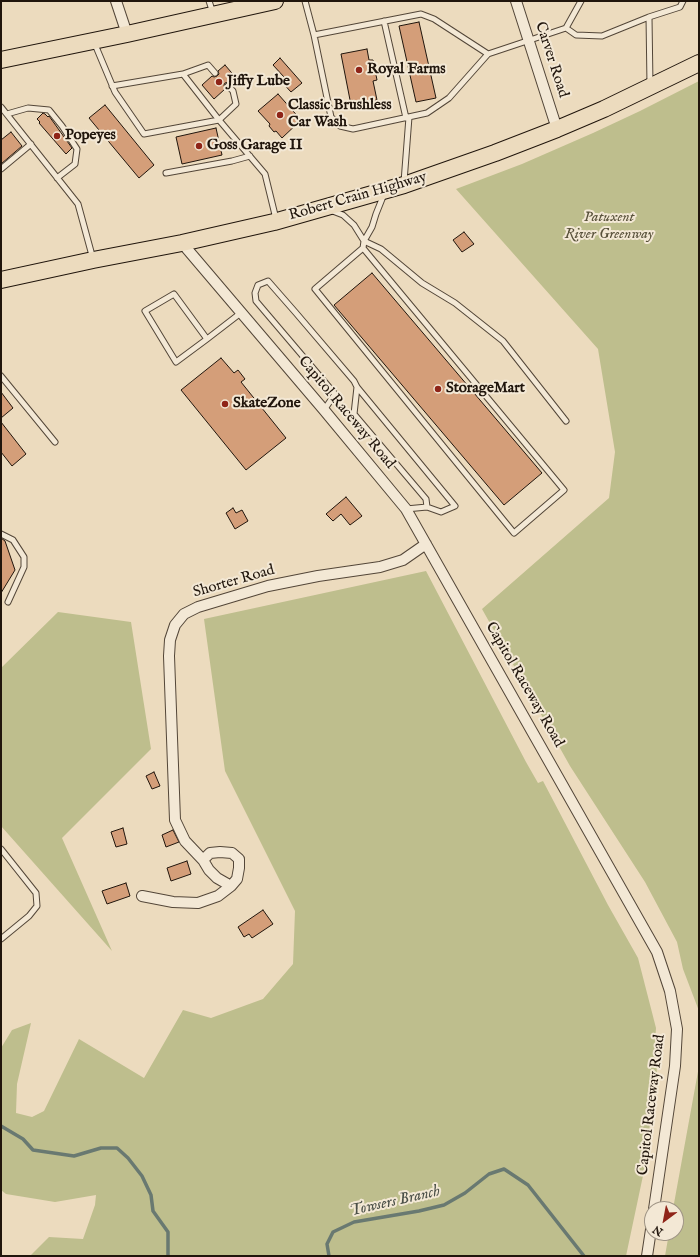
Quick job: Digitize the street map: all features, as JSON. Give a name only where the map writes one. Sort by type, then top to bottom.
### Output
[{"type":"highway","points":[[1,60],[127,34],[211,8],[275,1]]},
{"type":"highway","name":"Robert Crain Highway","points":[[1,280],[182,243],[276,221],[386,191],[495,153],[557,129],[650,88],[699,63]]},
{"type":"street","points":[[116,1],[127,34]]},
{"type":"street","name":"Carver Road","points":[[516,1],[557,129]]},
{"type":"street","name":"Capitol Raceway Road","points":[[182,243],[242,312],[406,509],[657,952],[670,991],[677,1029],[675,1066],[655,1201]]},
{"type":"street","name":"Shorter Road","points":[[231,886],[217,878],[209,870],[203,860],[185,841],[175,820],[169,656],[170,640],[175,625],[184,614],[198,607],[268,586],[318,576],[380,567],[403,560],[426,544]]},
{"type":"street","points":[[142,896],[173,902],[198,903],[218,896],[231,886],[237,879],[239,859],[232,853],[210,853],[203,860]]},
{"type":"street","points":[[647,1256],[649,1241]]},
{"type":"lane","points":[[305,1],[314,34],[331,116],[340,126],[353,129],[427,113],[449,98],[488,54],[566,28],[581,1]]},
{"type":"lane","points":[[566,28],[576,34],[602,36],[649,17],[680,7],[683,1]]},
{"type":"lane","points":[[314,34],[420,14],[434,19],[488,54]]},
{"type":"lane","points":[[649,17],[650,88]]},
{"type":"lane","points":[[384,21],[408,118],[404,185]]},
{"type":"lane","points":[[94,41],[115,92],[144,134],[219,120],[236,104],[233,91],[228,86]]},
{"type":"lane","points":[[112,86],[183,74],[208,65],[216,73]]},
{"type":"lane","points":[[183,74],[219,120],[266,174],[276,221]]},
{"type":"lane","points":[[1,107],[78,204],[93,260]]},
{"type":"lane","points":[[7,114],[28,108],[49,110],[62,126],[77,149],[75,164],[57,178]]},
{"type":"lane","points":[[1,170],[31,144]]},
{"type":"lane","points":[[166,173],[232,161],[250,156]]},
{"type":"lane","points":[[363,248],[564,490],[514,533],[315,289],[363,248],[364,241],[372,227],[386,191]]},
{"type":"lane","points":[[326,208],[343,215],[354,225],[364,241],[381,249],[422,283],[456,303],[503,341],[566,421]]},
{"type":"lane","points":[[324,410],[335,394],[256,301],[255,293],[258,285],[268,281],[354,381],[357,387],[455,506],[441,512],[427,507],[406,509]]},
{"type":"lane","points":[[207,339],[174,294],[145,311],[176,362],[207,339],[242,312]]},
{"type":"lane","points":[[1,376],[54,442]]},
{"type":"lane","points":[[357,387],[354,414],[426,499],[427,507]]},
{"type":"lane","points":[[1,534],[13,540],[24,557],[24,567],[8,602]]},
{"type":"lane","points":[[1,849],[36,894],[37,906],[29,916],[1,939]]},
{"type":"green space","name":"Patuxent River Greenway","points":[[699,81],[699,1011],[683,969],[677,942],[645,882],[570,766],[482,609],[609,498],[615,452],[598,349],[456,189],[522,164],[593,133]]},
{"type":"green space","points":[[426,571],[526,762],[538,783],[543,781],[608,905],[638,958],[656,1028],[655,1042],[658,1090],[650,1119],[648,1152],[626,1256],[30,1256],[49,1237],[83,1239],[95,1205],[96,1195],[55,1202],[6,1194],[1,1190],[1,1048],[12,1030],[31,1023],[17,1084],[16,1113],[32,1117],[44,1111],[79,1039],[144,1078],[183,1010],[211,1018],[263,999],[293,964],[295,911],[225,771],[204,619]]},
{"type":"green space","points":[[58,612],[131,622],[151,749],[62,838],[112,951],[1,826],[1,668]]},
{"type":"green space","points":[[699,1066],[699,1256],[665,1256],[668,1241],[684,1241],[684,1201],[674,1201]]},
{"type":"building","points":[[419,22],[436,98],[416,102],[399,26]]},
{"type":"building","name":"Royal Farms","points":[[367,49],[369,60],[373,60],[377,80],[373,81],[377,100],[351,105],[341,54]]},
{"type":"building","points":[[280,58],[302,83],[291,92],[280,80],[284,77],[273,65]]},
{"type":"building","name":"Jiffy Lube","points":[[225,65],[237,79],[231,84],[229,82],[225,83],[225,89],[214,99],[202,85],[212,76],[217,76],[219,74],[218,71]]},
{"type":"building","name":"Classic Brushless Car Wash","points":[[278,94],[301,120],[282,138],[276,131],[274,132],[269,126],[270,124],[258,111]]},
{"type":"building","points":[[105,105],[154,165],[139,178],[89,118]]},
{"type":"building","name":"Popeyes","points":[[43,113],[48,117],[49,116],[72,148],[66,154],[39,123],[40,122],[37,119]]},
{"type":"building","name":"Goss Garage II","points":[[216,128],[222,155],[182,164],[176,137]]},
{"type":"building","points":[[11,132],[22,146],[1,164],[1,140]]},
{"type":"building","points":[[464,232],[474,244],[462,252],[453,240]]},
{"type":"building","name":"StorageMart","points":[[372,273],[542,473],[504,505],[334,305]]},
{"type":"building","name":"SkateZone","points":[[221,358],[234,373],[238,370],[245,379],[241,382],[286,438],[246,470],[181,390]]},
{"type":"building","points":[[1,392],[13,408],[1,418]]},
{"type":"building","points":[[1,422],[26,454],[12,466],[1,452]]},
{"type":"building","points":[[346,497],[362,516],[350,525],[341,514],[333,521],[326,514]]},
{"type":"building","points":[[233,508],[236,513],[242,510],[248,521],[235,529],[226,513]]},
{"type":"building","points":[[1,538],[5,541],[15,570],[1,593]]},
{"type":"building","points":[[154,772],[160,786],[152,789],[146,776]]},
{"type":"building","points":[[123,828],[127,844],[116,847],[111,832]]},
{"type":"building","points":[[173,830],[179,842],[166,847],[162,835]]},
{"type":"building","points":[[187,861],[191,874],[171,881],[167,868]]},
{"type":"building","points":[[126,883],[130,896],[107,904],[102,891]]},
{"type":"building","points":[[263,910],[273,924],[252,938],[249,934],[244,937],[238,927]]},
{"type":"waterway","points":[[1,1126],[23,1139],[33,1150],[74,1156],[101,1148],[117,1148],[128,1158],[142,1176],[151,1195],[153,1211],[168,1232],[168,1256]]},
{"type":"waterway","name":"Towsers Branch","points":[[329,1256],[327,1244],[333,1232],[354,1222],[419,1211],[444,1205],[465,1193],[489,1174],[504,1169],[528,1185],[584,1256]]},
{"type":"place","name":"Royal Farms","points":[[359,70]]},
{"type":"place","name":"Jiffy Lube","points":[[219,82]]},
{"type":"place","name":"Classic Brushless Car Wash","points":[[280,115]]},
{"type":"place","name":"Popeyes","points":[[57,136]]},
{"type":"place","name":"Goss Garage II","points":[[199,146]]},
{"type":"place","name":"StorageMart","points":[[438,389]]},
{"type":"place","name":"SkateZone","points":[[225,404]]}]
